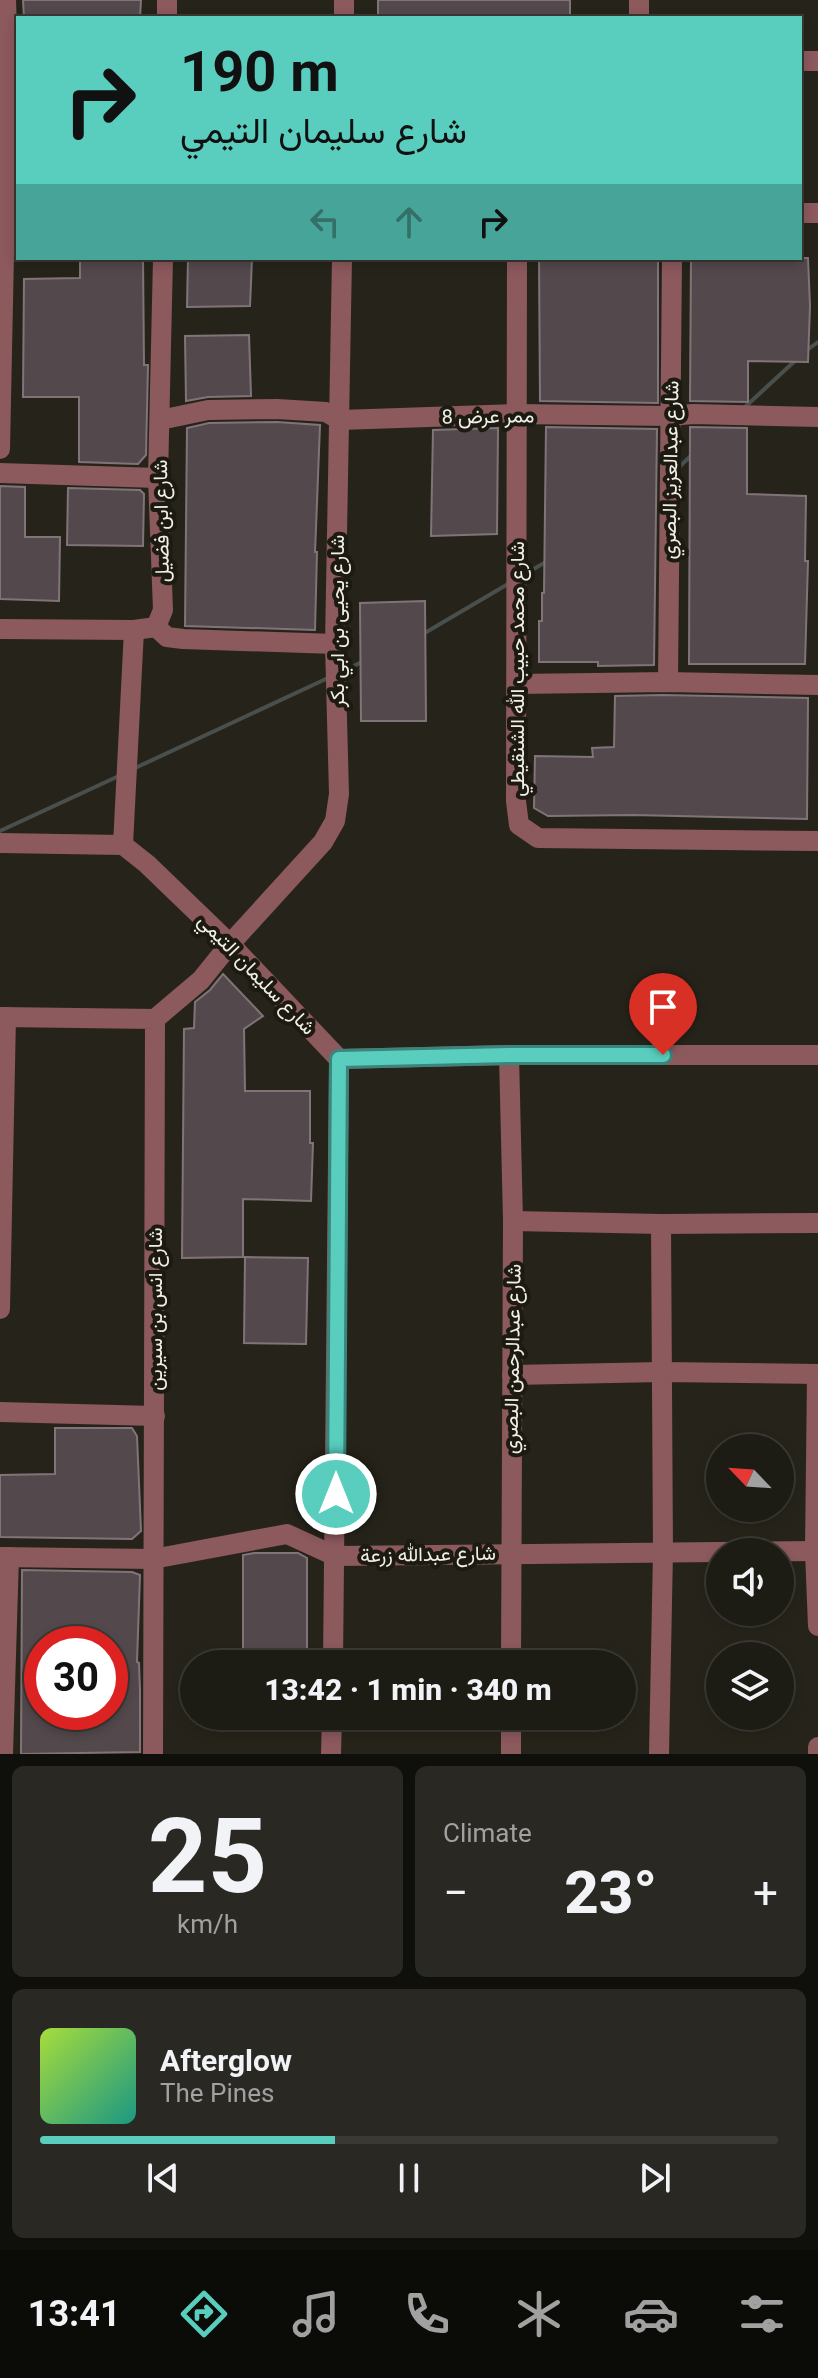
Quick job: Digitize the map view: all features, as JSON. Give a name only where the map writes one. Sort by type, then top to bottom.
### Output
[{"type":"street","points":[[0,449],[12,110],[4,58],[6,0]]},
{"type":"street","name":"شارع ابن فضيل","points":[[156,627],[163,610],[158,478],[163,260]]},
{"type":"street","name":"شارع يحيى بن ابي بكر","points":[[155,1019],[201,980],[323,842],[335,821],[339,794],[335,644],[342,260]]},
{"type":"street","name":"شارع محمد حبيب الله الشنقيطي","points":[[517,260],[516,801],[519,825],[538,838],[818,841]]},
{"type":"street","name":"شارع عبدالعزيز البصري","points":[[668,682],[672,260]]},
{"type":"street","name":"ممر عرض 8","points":[[160,420],[208,410],[277,409],[326,412],[340,420],[516,414],[818,417]]},
{"type":"street","points":[[0,473],[158,478]]},
{"type":"street","points":[[0,629],[134,630],[156,627],[167,637],[183,639],[335,644]]},
{"type":"street","points":[[0,843],[123,845],[134,630]]},
{"type":"street","points":[[517,684],[668,682],[818,685]]},
{"type":"street","name":"شارع سليمان التيمي","points":[[123,845],[230,944],[339,1059]]},
{"type":"street","points":[[0,1309],[3,1017],[155,1019]]},
{"type":"street","name":"شارع انس بن سيرين","points":[[153,1754],[155,1019]]},
{"type":"street","points":[[333,1650],[339,1059],[509,1055],[818,1055]]},
{"type":"street","name":"شارع عبدالرحمن البصري","points":[[509,1055],[513,1221],[511,1650]]},
{"type":"street","points":[[513,1221],[818,1223]]},
{"type":"street","points":[[659,1754],[663,1552],[661,1224]]},
{"type":"street","points":[[512,1375],[662,1372],[818,1374],[815,1551],[818,1626]]},
{"type":"street","points":[[0,1412],[155,1416]]},
{"type":"street","name":"شارع عبدالله زرعة","points":[[4,1557],[153,1559],[287,1534],[335,1556],[815,1551]]},
{"type":"street","points":[[3,1754],[4,1557]]},
{"type":"street","points":[[331,1754],[332,1730]]},
{"type":"street","points":[[511,1730],[511,1754]]},
{"type":"street","points":[[818,1747],[818,1754]]},
{"type":"building","points":[[23,0],[141,0],[140,16],[24,16]]},
{"type":"building","points":[[378,0],[570,0],[570,16],[378,16]]},
{"type":"building","points":[[808,258],[808,362],[748,361],[748,402],[690,401],[691,260]]},
{"type":"building","points":[[80,260],[143,260],[144,365],[148,365],[146,455],[138,464],[79,462],[79,397],[23,397],[24,279],[80,278]]},
{"type":"building","points":[[188,260],[252,260],[250,306],[187,307]]},
{"type":"building","points":[[539,260],[658,260],[658,403],[540,401]]},
{"type":"building","points":[[249,335],[251,396],[186,401],[185,336]]},
{"type":"building","points":[[209,423],[320,425],[315,630],[185,626],[187,428]]},
{"type":"building","points":[[546,427],[657,429],[654,665],[598,666],[598,662],[539,662],[539,621],[542,621],[544,593]]},
{"type":"building","points":[[690,427],[747,428],[747,494],[806,496],[805,664],[689,664]]},
{"type":"building","points":[[498,428],[497,534],[431,536],[433,430]]},
{"type":"building","points":[[0,486],[25,487],[25,537],[60,537],[59,601],[0,599]]},
{"type":"building","points":[[68,488],[140,490],[144,494],[143,546],[67,545]]},
{"type":"building","points":[[425,601],[426,721],[361,721],[360,603]]},
{"type":"building","points":[[615,696],[808,698],[807,819],[548,816],[534,808],[535,756],[593,757],[592,748],[614,747]]},
{"type":"building","points":[[223,974],[263,1016],[244,1029],[245,1091],[310,1091],[310,1143],[313,1143],[311,1201],[243,1199],[243,1257],[182,1258],[184,1029],[194,1028],[195,1002]]},
{"type":"building","points":[[245,1257],[308,1258],[306,1344],[244,1343]]},
{"type":"building","points":[[55,1428],[132,1428],[137,1436],[141,1531],[132,1539],[0,1537],[0,1475],[55,1474]]},
{"type":"building","points":[[298,1553],[307,1558],[307,1650],[243,1650],[243,1555]]},
{"type":"building","points":[[22,1570],[132,1572],[140,1575],[137,1662],[140,1752],[21,1754]]},
{"type":"waterway","points":[[807,350],[818,342]]},
{"type":"waterway","points":[[745,407],[797,359]]},
{"type":"waterway","points":[[677,469],[694,453]]},
{"type":"waterway","points":[[523,575],[546,562]]},
{"type":"waterway","points":[[423,634],[508,584]]},
{"type":"waterway","points":[[343,671],[364,661]]},
{"type":"waterway","points":[[133,769],[328,678]]},
{"type":"waterway","points":[[0,831],[121,775]]},
{"type":"route","points":[[336,1494],[339,1059],[663,1055]]}]
